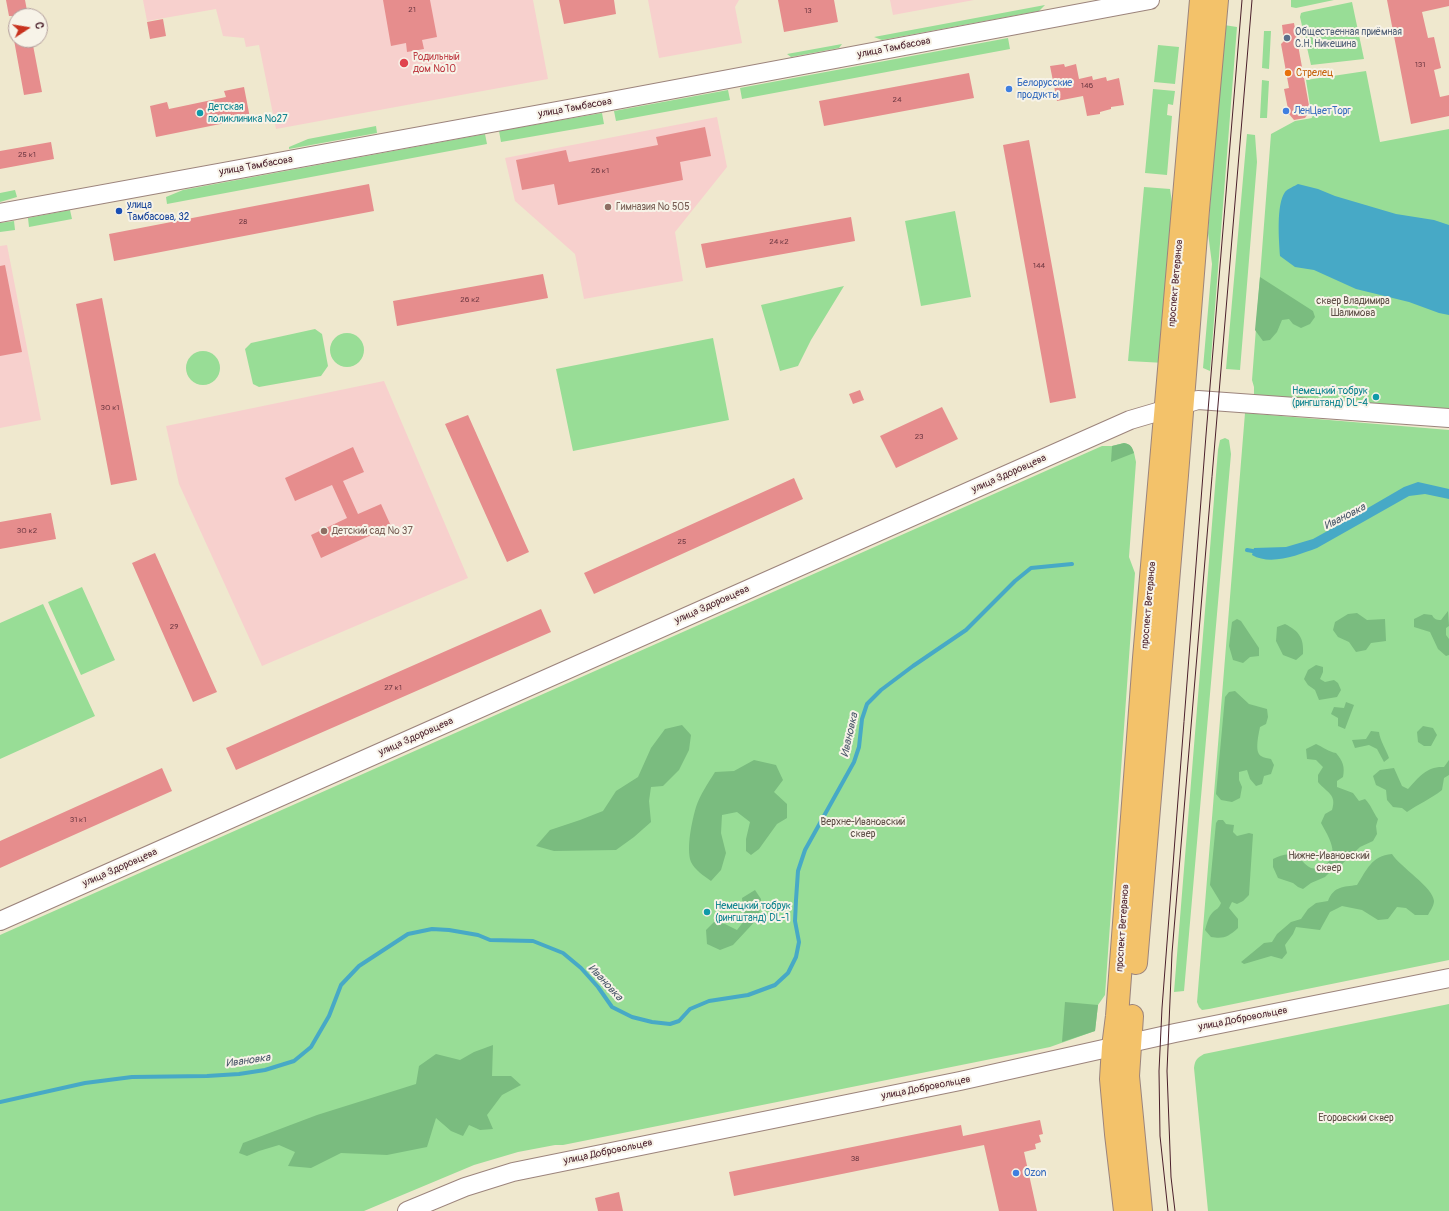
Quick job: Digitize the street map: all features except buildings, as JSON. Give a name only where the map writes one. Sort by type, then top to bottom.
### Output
[{"type":"main road","name":"проспект Ветеранов","points":[[1133,1210],[1128,1076],[1121,1045],[1174,406],[1201,0]]},
{"type":"main road","name":"проспект Ветеранов","points":[[1174,406],[1198,210],[1217,0]]},
{"type":"street","name":"улица Тамбасова","points":[[0,213],[1150,0]]},
{"type":"street","name":"улица Здоровцева","points":[[0,921],[1130,420],[1198,400],[1449,418]]},
{"type":"street","name":"улица Добровольцев","points":[[407,1211],[465,1187],[513,1172],[960,1081],[1175,1033],[1449,978]]},
{"type":"shaded area","name":"Родильный дом №10","points":[[143,0],[533,0],[548,79],[276,129],[259,45],[246,47],[244,38],[223,36],[216,9],[147,21]]},
{"type":"shaded area","points":[[648,0],[739,0],[735,7],[742,43],[659,58]]},
{"type":"shaded area","points":[[890,0],[974,0],[893,15]]},
{"type":"shaded area","name":"Гимназия № 505","points":[[717,117],[727,167],[675,232],[683,281],[584,299],[575,254],[515,201],[505,158]]},
{"type":"shaded area","points":[[7,245],[41,420],[0,428],[0,246]]},
{"type":"shaded area","name":"Детский сад № 37","points":[[384,381],[468,578],[262,666],[179,484],[166,426]]},
{"type":"green space","points":[[1291,0],[1334,0],[1296,8],[1291,7]]},
{"type":"green space","points":[[1352,2],[1364,59],[1311,65],[1300,17],[1301,13]]},
{"type":"green space","points":[[1045,5],[1039,11],[882,40],[874,37]]},
{"type":"green space","points":[[1224,25],[1237,27],[1210,371],[1203,368],[1212,264],[1208,233]]},
{"type":"green space","points":[[1264,31],[1271,31],[1269,69],[1262,68]]},
{"type":"green space","points":[[1008,38],[1010,49],[742,99],[740,88]]},
{"type":"green space","points":[[842,44],[839,48],[791,57],[787,54]]},
{"type":"green space","points":[[1158,45],[1179,47],[1175,84],[1154,82]]},
{"type":"green space","name":"сквер Владимира Шалимова","points":[[1366,71],[1380,142],[1449,129],[1449,411],[1254,396],[1252,380],[1271,134],[1295,121],[1312,118],[1306,80]]},
{"type":"green space","points":[[1262,80],[1269,81],[1267,118],[1260,118]]},
{"type":"green space","points":[[1153,89],[1175,91],[1173,105],[1168,104],[1167,115],[1172,116],[1167,175],[1145,173]]},
{"type":"green space","points":[[728,90],[730,100],[616,121],[614,111]]},
{"type":"green space","points":[[602,113],[604,124],[501,142],[499,131]]},
{"type":"green space","points":[[376,126],[377,133],[289,149],[289,147],[308,139]]},
{"type":"green space","points":[[485,134],[487,144],[167,204],[166,197],[183,190]]},
{"type":"green space","points":[[1247,134],[1255,135],[1257,162],[1240,370],[1226,369]]},
{"type":"green space","points":[[1144,187],[1170,189],[1176,229],[1165,363],[1128,361]]},
{"type":"green space","points":[[15,190],[17,197],[0,202],[0,193]]},
{"type":"green space","points":[[70,210],[72,219],[29,227],[28,218]]},
{"type":"green space","points":[[955,211],[971,297],[921,306],[905,221]]},
{"type":"green space","points":[[14,221],[15,230],[0,232],[0,223]]},
{"type":"green space","points":[[1260,277],[1313,311],[1315,317],[1310,324],[1301,328],[1293,324],[1289,319],[1282,320],[1277,332],[1270,340],[1263,341],[1255,330]]},
{"type":"green space","points":[[844,286],[811,340],[798,366],[780,371],[761,305]]},
{"type":"green space","points":[[315,329],[322,334],[328,366],[321,376],[259,387],[253,384],[245,349],[251,343]]},
{"type":"green space","points":[[344,333],[350,333],[359,338],[363,344],[363,356],[359,362],[350,367],[344,367],[335,362],[330,353],[330,347],[335,338]]},
{"type":"green space","points":[[713,338],[729,420],[573,451],[556,369]]},
{"type":"green space","points":[[200,351],[206,351],[215,356],[219,362],[219,374],[215,380],[206,385],[200,385],[191,380],[186,371],[186,365],[191,356]]},
{"type":"green space","name":"Нижне-Ивановский сквер","points":[[1245,413],[1449,430],[1449,960],[1202,1010],[1197,1002]]},
{"type":"green space","points":[[1225,438],[1229,440],[1231,454],[1184,991],[1174,992],[1218,450],[1220,440]]},
{"type":"green space","name":"Верхне-Ивановский сквер","points":[[1124,443],[1132,448],[1136,462],[1129,557],[1135,573],[1105,995],[1098,1005],[1095,1031],[1050,1047],[563,1145],[555,1145],[518,1152],[474,1165],[364,1211],[0,1211],[0,935],[1102,446],[1112,446]]},
{"type":"green space","points":[[1124,443],[1131,446],[1134,453],[1111,462],[1112,446]]},
{"type":"green space","points":[[82,587],[115,660],[81,675],[48,602]]},
{"type":"green space","points":[[43,604],[95,716],[0,759],[0,623]]},
{"type":"green space","points":[[1448,611],[1449,626],[1446,628],[1446,635],[1449,639],[1449,655],[1446,656],[1438,649],[1430,632],[1414,627],[1414,619],[1424,614],[1432,615],[1435,619],[1441,620]]},
{"type":"green space","points":[[1357,613],[1367,620],[1385,619],[1386,641],[1371,643],[1366,650],[1356,652],[1349,642],[1338,637],[1333,630],[1335,622],[1348,614]]},
{"type":"green space","points":[[1237,619],[1241,621],[1259,648],[1259,656],[1250,657],[1243,663],[1233,660],[1229,646],[1232,622]]},
{"type":"green space","points":[[1285,624],[1297,632],[1303,644],[1303,654],[1296,660],[1283,655],[1276,641],[1277,627]]},
{"type":"green space","points":[[1316,665],[1323,667],[1323,672],[1320,679],[1325,682],[1334,680],[1338,683],[1341,690],[1337,697],[1319,700],[1315,690],[1308,685],[1304,679],[1308,670]]},
{"type":"green space","points":[[1235,691],[1249,704],[1267,709],[1268,717],[1266,724],[1260,727],[1258,751],[1261,756],[1271,759],[1274,765],[1271,774],[1264,776],[1262,784],[1256,786],[1250,779],[1247,770],[1239,772],[1239,780],[1242,787],[1240,798],[1232,802],[1221,800],[1216,794],[1225,697],[1229,692]]},
{"type":"green space","points":[[1346,702],[1354,705],[1345,729],[1338,726],[1338,718],[1331,714],[1334,707],[1344,708]]},
{"type":"green space","points":[[682,725],[691,735],[689,750],[679,770],[663,786],[651,787],[649,801],[651,822],[634,837],[616,850],[554,851],[536,846],[550,830],[603,811],[616,791],[638,777],[651,748],[665,729]]},
{"type":"green space","points":[[1423,726],[1433,728],[1437,735],[1431,746],[1424,746],[1418,742],[1417,732]]},
{"type":"green space","points":[[1371,731],[1379,732],[1389,758],[1384,762],[1377,749],[1369,745],[1355,748],[1352,740],[1366,739]]},
{"type":"green space","points":[[1316,744],[1328,751],[1336,753],[1344,767],[1343,777],[1337,781],[1337,787],[1353,793],[1359,801],[1365,799],[1367,801],[1378,819],[1376,826],[1377,834],[1373,841],[1360,847],[1339,867],[1333,869],[1325,877],[1311,883],[1303,889],[1293,883],[1278,878],[1273,867],[1273,859],[1289,854],[1296,856],[1311,868],[1318,868],[1329,862],[1332,857],[1332,846],[1321,823],[1325,814],[1332,810],[1333,800],[1330,794],[1318,782],[1318,775],[1323,767],[1316,760],[1307,759],[1306,749]]},
{"type":"green space","points":[[754,760],[776,765],[783,780],[774,792],[787,804],[787,818],[777,824],[759,849],[751,855],[746,851],[746,839],[750,822],[737,812],[722,815],[721,833],[726,853],[721,870],[711,881],[700,873],[691,862],[689,849],[690,834],[696,807],[715,772],[734,771]]},
{"type":"green space","points":[[1449,760],[1449,775],[1444,778],[1442,790],[1407,812],[1402,808],[1393,807],[1387,800],[1386,790],[1376,785],[1373,776],[1380,770],[1394,768],[1402,786],[1408,789],[1428,770],[1444,767]]},
{"type":"green space","points":[[1218,820],[1223,820],[1226,824],[1234,825],[1233,832],[1237,836],[1249,833],[1253,834],[1249,895],[1237,904],[1232,902],[1229,908],[1238,919],[1238,928],[1228,935],[1219,938],[1211,937],[1205,930],[1210,916],[1221,903],[1210,885],[1216,823]]},
{"type":"green space","points":[[1392,854],[1422,883],[1432,895],[1434,903],[1428,915],[1415,915],[1406,908],[1397,907],[1388,919],[1378,920],[1362,910],[1342,906],[1330,912],[1320,930],[1296,927],[1285,945],[1287,953],[1282,959],[1271,956],[1244,964],[1241,962],[1264,943],[1272,942],[1277,934],[1291,922],[1301,919],[1308,909],[1316,903],[1328,901],[1333,892],[1340,888],[1357,885],[1374,861],[1385,855]]},
{"type":"green space","points":[[755,890],[761,899],[759,917],[733,945],[720,950],[707,944],[706,930],[714,922],[725,924],[737,930],[744,921],[742,898]]},
{"type":"green space","points":[[1065,1002],[1098,1005],[1095,1031],[1062,1042]]},
{"type":"green space","name":"Егоровский сквер","points":[[1449,1004],[1449,1211],[1208,1211],[1194,1068],[1198,1058],[1204,1054]]},
{"type":"green space","points":[[493,1045],[492,1076],[511,1076],[521,1085],[502,1095],[487,1115],[493,1129],[480,1130],[469,1125],[463,1136],[451,1131],[436,1118],[427,1147],[387,1155],[341,1153],[311,1168],[288,1166],[295,1152],[279,1145],[247,1156],[239,1153],[243,1143],[317,1115],[416,1084],[419,1066],[436,1054],[460,1060],[474,1052]]},
{"type":"water","points":[[1298,184],[1396,214],[1434,220],[1449,225],[1449,315],[1409,302],[1356,289],[1314,270],[1295,267],[1280,256],[1280,205],[1285,192]]},
{"type":"water","name":"Ивановка","points":[[1418,482],[1449,489],[1449,499],[1425,494],[1409,496],[1317,548],[1293,556],[1268,560],[1252,555],[1254,548],[1286,547],[1313,539],[1404,487]]},
{"type":"waterway","name":"Ивановка","points":[[1247,550],[1258,552]]},
{"type":"waterway","name":"Ивановка","points":[[0,1102],[85,1083],[132,1077],[239,1074],[265,1070],[294,1061],[311,1047],[329,1016],[341,985],[359,966],[408,934],[432,929],[449,930],[478,935],[490,940],[533,941],[563,953],[581,968],[598,987],[612,1007],[632,1017],[652,1022],[670,1024],[679,1021],[690,1009],[709,1001],[748,995],[775,985],[788,973],[796,957],[799,942],[795,921],[798,871],[805,850],[854,762],[859,747],[862,719],[867,704],[881,690],[913,666],[966,630],[1015,581],[1031,568],[1072,564]]},
{"type":"tram line","points":[[1168,1211],[1160,1136],[1159,1071],[1162,1008],[1206,435],[1242,0]]},
{"type":"tram line","points":[[1175,1211],[1171,1177],[1167,1071],[1172,953],[1252,0]]},
{"type":"place","name":"Общественная приёмная С.Н. Никешина","points":[[1287,38]]},
{"type":"place","name":"Родильный дом №10","points":[[404,63]]},
{"type":"place","name":"Стрелец","points":[[1288,73]]},
{"type":"place","name":"Белорусские продукты","points":[[1009,89]]},
{"type":"place","name":"ЛенЦветТорг","points":[[1286,111]]},
{"type":"place","name":"Детская поликлиника №27","points":[[200,113]]},
{"type":"place","name":"Гимназия № 505","points":[[608,207]]},
{"type":"place","name":"улица Тамбасова, 32","points":[[119,211]]},
{"type":"place","name":"Немецкий тобрук (рингштанд) DL-4","points":[[1376,397]]},
{"type":"place","name":"Детский сад № 37","points":[[324,531]]},
{"type":"place","name":"Немецкий тобрук (рингштанд) DL-1","points":[[707,912]]},
{"type":"place","name":"Ozon","points":[[1016,1173]]}]
